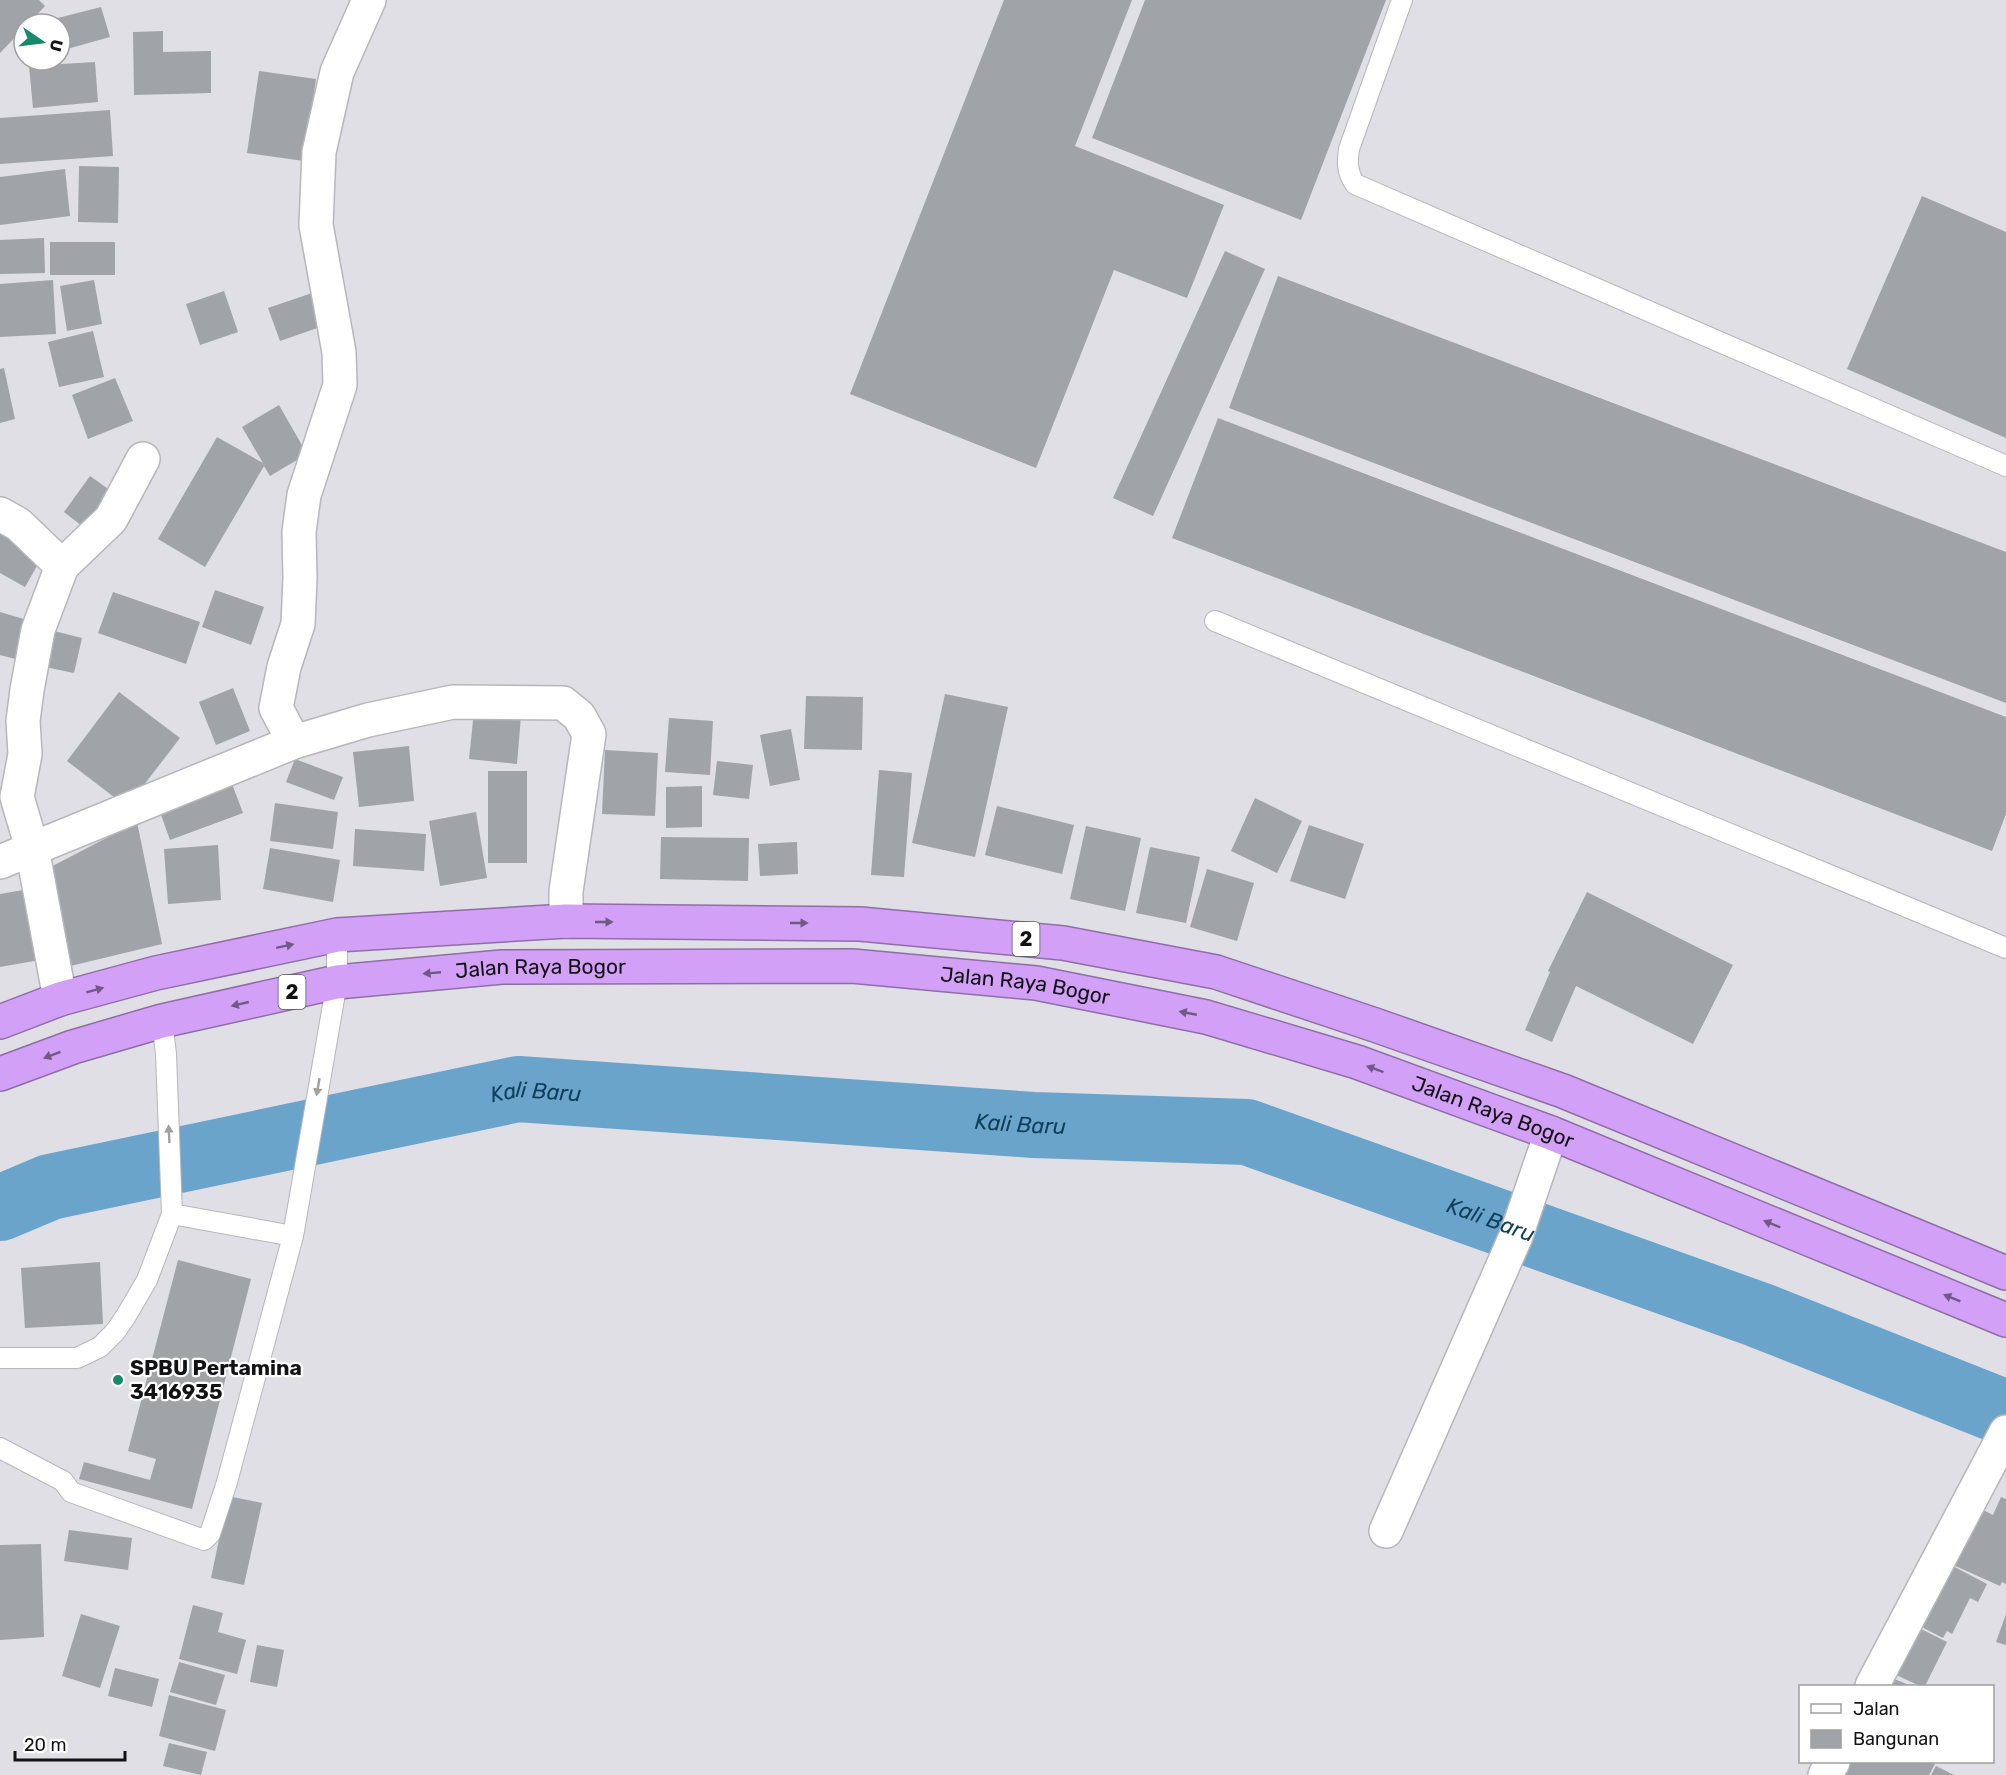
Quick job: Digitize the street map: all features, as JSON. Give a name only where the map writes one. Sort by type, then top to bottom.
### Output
[{"type":"highway","name":"Jalan Raya Bogor","points":[[0,1022],[60,999],[156,973],[337,935],[566,921],[860,924],[1063,943],[1216,972],[1375,1024],[1563,1090],[2006,1273]]},
{"type":"highway","points":[[500,925],[502,967]]},
{"type":"highway","name":"Jalan Raya Bogor","points":[[0,1074],[73,1047],[162,1021],[337,982],[502,967],[852,966],[1036,983],[1206,1017],[1357,1062],[1551,1133],[2006,1320]]},
{"type":"street","points":[[294,742],[276,708],[284,667],[298,624],[299,532],[304,495],[340,385],[339,352],[316,225],[319,152],[338,72],[369,0]]},
{"type":"street","points":[[60,999],[32,849],[17,797],[25,754],[23,721],[38,630],[62,566],[111,519],[143,459]]},
{"type":"street","points":[[0,514],[18,524],[62,566]]},
{"type":"street","points":[[0,862],[294,742],[368,720],[453,702],[563,703],[579,716],[589,734],[566,891],[566,921]]},
{"type":"street","points":[[1386,1531],[1516,1236],[1551,1133]]},
{"type":"street","points":[[1873,1685],[2006,1432]]},
{"type":"lane","points":[[1402,0],[1349,149],[1347,164],[1349,175],[1355,184],[2006,466]]},
{"type":"lane","points":[[1215,621],[2006,948]]},
{"type":"lane","points":[[0,1448],[63,1481],[71,1492],[204,1539],[210,1534],[227,1482],[293,1236],[337,982],[337,935]]},
{"type":"lane","points":[[0,1358],[77,1358],[100,1347],[115,1332],[147,1280],[172,1214],[166,1054],[162,1021]]},
{"type":"lane","points":[[172,1214],[293,1236]]},
{"type":"building","points":[[0,0],[39,0],[45,6],[39,12],[12,12],[12,40],[0,53]]},
{"type":"building","points":[[1004,0],[1132,0],[1075,146],[1224,205],[1187,298],[1114,270],[1036,468],[850,394]]},
{"type":"building","points":[[1145,0],[1386,0],[1301,220],[1092,138]]},
{"type":"building","points":[[101,7],[110,37],[72,48],[72,14]]},
{"type":"building","points":[[163,31],[163,52],[211,51],[211,93],[134,95],[133,32]]},
{"type":"building","points":[[95,62],[98,102],[33,108],[30,72],[72,72],[72,63]]},
{"type":"building","points":[[259,71],[316,79],[304,161],[247,153]]},
{"type":"building","points":[[110,110],[113,156],[0,164],[0,118]]},
{"type":"building","points":[[79,166],[119,167],[118,223],[78,222]]},
{"type":"building","points":[[65,169],[70,216],[0,225],[0,177]]},
{"type":"building","points":[[1922,196],[2006,232],[2006,438],[1847,369]]},
{"type":"building","points":[[44,238],[45,273],[0,274],[0,240]]},
{"type":"building","points":[[50,242],[115,242],[115,275],[50,275]]},
{"type":"building","points":[[1225,251],[1265,269],[1153,516],[1113,498]]},
{"type":"building","points":[[1278,276],[2006,552],[2006,703],[1229,408]]},
{"type":"building","points":[[53,280],[56,334],[0,337],[0,284]]},
{"type":"building","points":[[94,280],[102,324],[67,331],[60,286]]},
{"type":"building","points":[[224,291],[238,332],[200,345],[186,304]]},
{"type":"building","points":[[315,292],[326,325],[280,341],[268,308]]},
{"type":"building","points":[[93,331],[104,377],[59,387],[48,342]]},
{"type":"building","points":[[4,368],[15,419],[0,423],[0,369]]},
{"type":"building","points":[[115,378],[133,421],[88,439],[72,395]]},
{"type":"building","points":[[279,405],[307,454],[270,476],[264,466],[205,567],[158,539],[217,437],[263,463],[242,427]]},
{"type":"building","points":[[1218,418],[2006,717],[2006,814],[1992,851],[1172,538]]},
{"type":"building","points":[[90,476],[118,496],[91,533],[64,512]]},
{"type":"building","points":[[0,524],[46,550],[25,587],[0,573]]},
{"type":"building","points":[[215,590],[264,607],[251,645],[202,627]]},
{"type":"building","points":[[113,592],[200,622],[186,664],[98,633]]},
{"type":"building","points":[[0,612],[34,622],[23,661],[0,655]]},
{"type":"building","points":[[54,631],[82,638],[74,673],[45,667]]},
{"type":"building","points":[[233,688],[250,731],[216,745],[199,702]]},
{"type":"building","points":[[119,692],[180,738],[127,807],[67,761]]},
{"type":"building","points":[[945,694],[1008,707],[975,857],[912,843]]},
{"type":"building","points":[[806,696],[863,697],[862,750],[804,749]]},
{"type":"building","points":[[474,711],[521,716],[517,764],[469,759]]},
{"type":"building","points":[[669,718],[713,721],[710,775],[665,772]]},
{"type":"building","points":[[791,729],[800,780],[770,786],[760,735]]},
{"type":"building","points":[[409,746],[414,801],[359,807],[353,752]]},
{"type":"building","points":[[605,750],[658,753],[655,816],[602,814]]},
{"type":"building","points":[[295,759],[343,777],[334,800],[286,782]]},
{"type":"building","points":[[717,761],[753,765],[749,799],[713,795]]},
{"type":"building","points":[[879,770],[912,773],[904,877],[871,875]]},
{"type":"building","points":[[488,771],[527,771],[527,863],[488,863]]},
{"type":"building","points":[[232,784],[243,813],[170,840],[160,812]]},
{"type":"building","points":[[702,786],[702,827],[666,828],[666,787]]},
{"type":"building","points":[[1255,798],[1302,821],[1277,873],[1231,851]]},
{"type":"building","points":[[275,803],[338,812],[333,849],[270,841]]},
{"type":"building","points":[[997,806],[1074,825],[1062,874],[985,855]]},
{"type":"building","points":[[476,812],[487,878],[440,886],[429,821]]},
{"type":"building","points":[[137,822],[162,944],[62,968],[43,871]]},
{"type":"building","points":[[1309,825],[1364,844],[1345,899],[1290,881]]},
{"type":"building","points":[[1086,826],[1141,838],[1125,911],[1070,899]]},
{"type":"building","points":[[355,829],[426,834],[424,871],[353,866]]},
{"type":"building","points":[[661,837],[749,838],[748,881],[660,879]]},
{"type":"building","points":[[797,842],[798,874],[760,876],[758,844]]},
{"type":"building","points":[[218,845],[221,900],[168,904],[164,849]]},
{"type":"building","points":[[1150,847],[1200,857],[1186,923],[1136,913]]},
{"type":"building","points":[[270,848],[340,860],[333,902],[263,889]]},
{"type":"building","points":[[1207,869],[1254,883],[1237,941],[1190,927]]},
{"type":"building","points":[[29,889],[40,960],[0,967],[0,894]]},
{"type":"building","points":[[1587,892],[1733,965],[1693,1044],[1576,986],[1552,1042],[1525,1030],[1550,972],[1548,971]]},
{"type":"building","points":[[178,1260],[251,1279],[192,1509],[79,1479],[84,1462],[150,1480],[156,1459],[128,1451]]},
{"type":"building","points":[[100,1262],[103,1324],[25,1328],[21,1268]]},
{"type":"building","points":[[228,1496],[262,1503],[244,1585],[211,1578]]},
{"type":"building","points":[[2001,1497],[2006,1499],[2006,1584],[2002,1582],[2000,1586],[1951,1564],[1963,1538],[1969,1541],[1983,1510],[1993,1515]]},
{"type":"building","points":[[69,1530],[132,1538],[128,1570],[64,1561]]},
{"type":"building","points":[[41,1544],[44,1637],[0,1640],[0,1545]]},
{"type":"building","points":[[1947,1563],[1987,1584],[1978,1602],[1970,1598],[1952,1634],[1947,1631],[1943,1638],[1916,1624]]},
{"type":"building","points":[[193,1605],[223,1613],[218,1632],[246,1640],[237,1674],[179,1659]]},
{"type":"building","points":[[81,1614],[120,1626],[100,1688],[62,1676]]},
{"type":"building","points":[[2006,1614],[2006,1645],[1996,1642]]},
{"type":"building","points":[[1913,1625],[1947,1642],[1926,1685],[1918,1685],[1890,1672]]},
{"type":"building","points":[[257,1645],[284,1650],[277,1687],[250,1682]]},
{"type":"building","points":[[179,1662],[225,1675],[216,1705],[170,1692]]},
{"type":"building","points":[[115,1668],[159,1679],[152,1707],[108,1696]]},
{"type":"building","points":[[1885,1675],[1909,1685],[1880,1685]]},
{"type":"building","points":[[169,1695],[226,1710],[215,1751],[159,1736]]},
{"type":"building","points":[[169,1743],[207,1752],[201,1775],[163,1766]]},
{"type":"building","points":[[1846,1763],[1935,1764],[1929,1775],[1840,1775]]},
{"type":"building","points":[[1936,1766],[1954,1775],[1931,1775]]},
{"type":"waterway","name":"Kali Baru","points":[[0,1208],[50,1187],[518,1089],[1034,1125],[1247,1132],[1759,1315],[2006,1413]]},
{"type":"place","name":"SPBU Pertamina 3416935","points":[[118,1380]]}]
